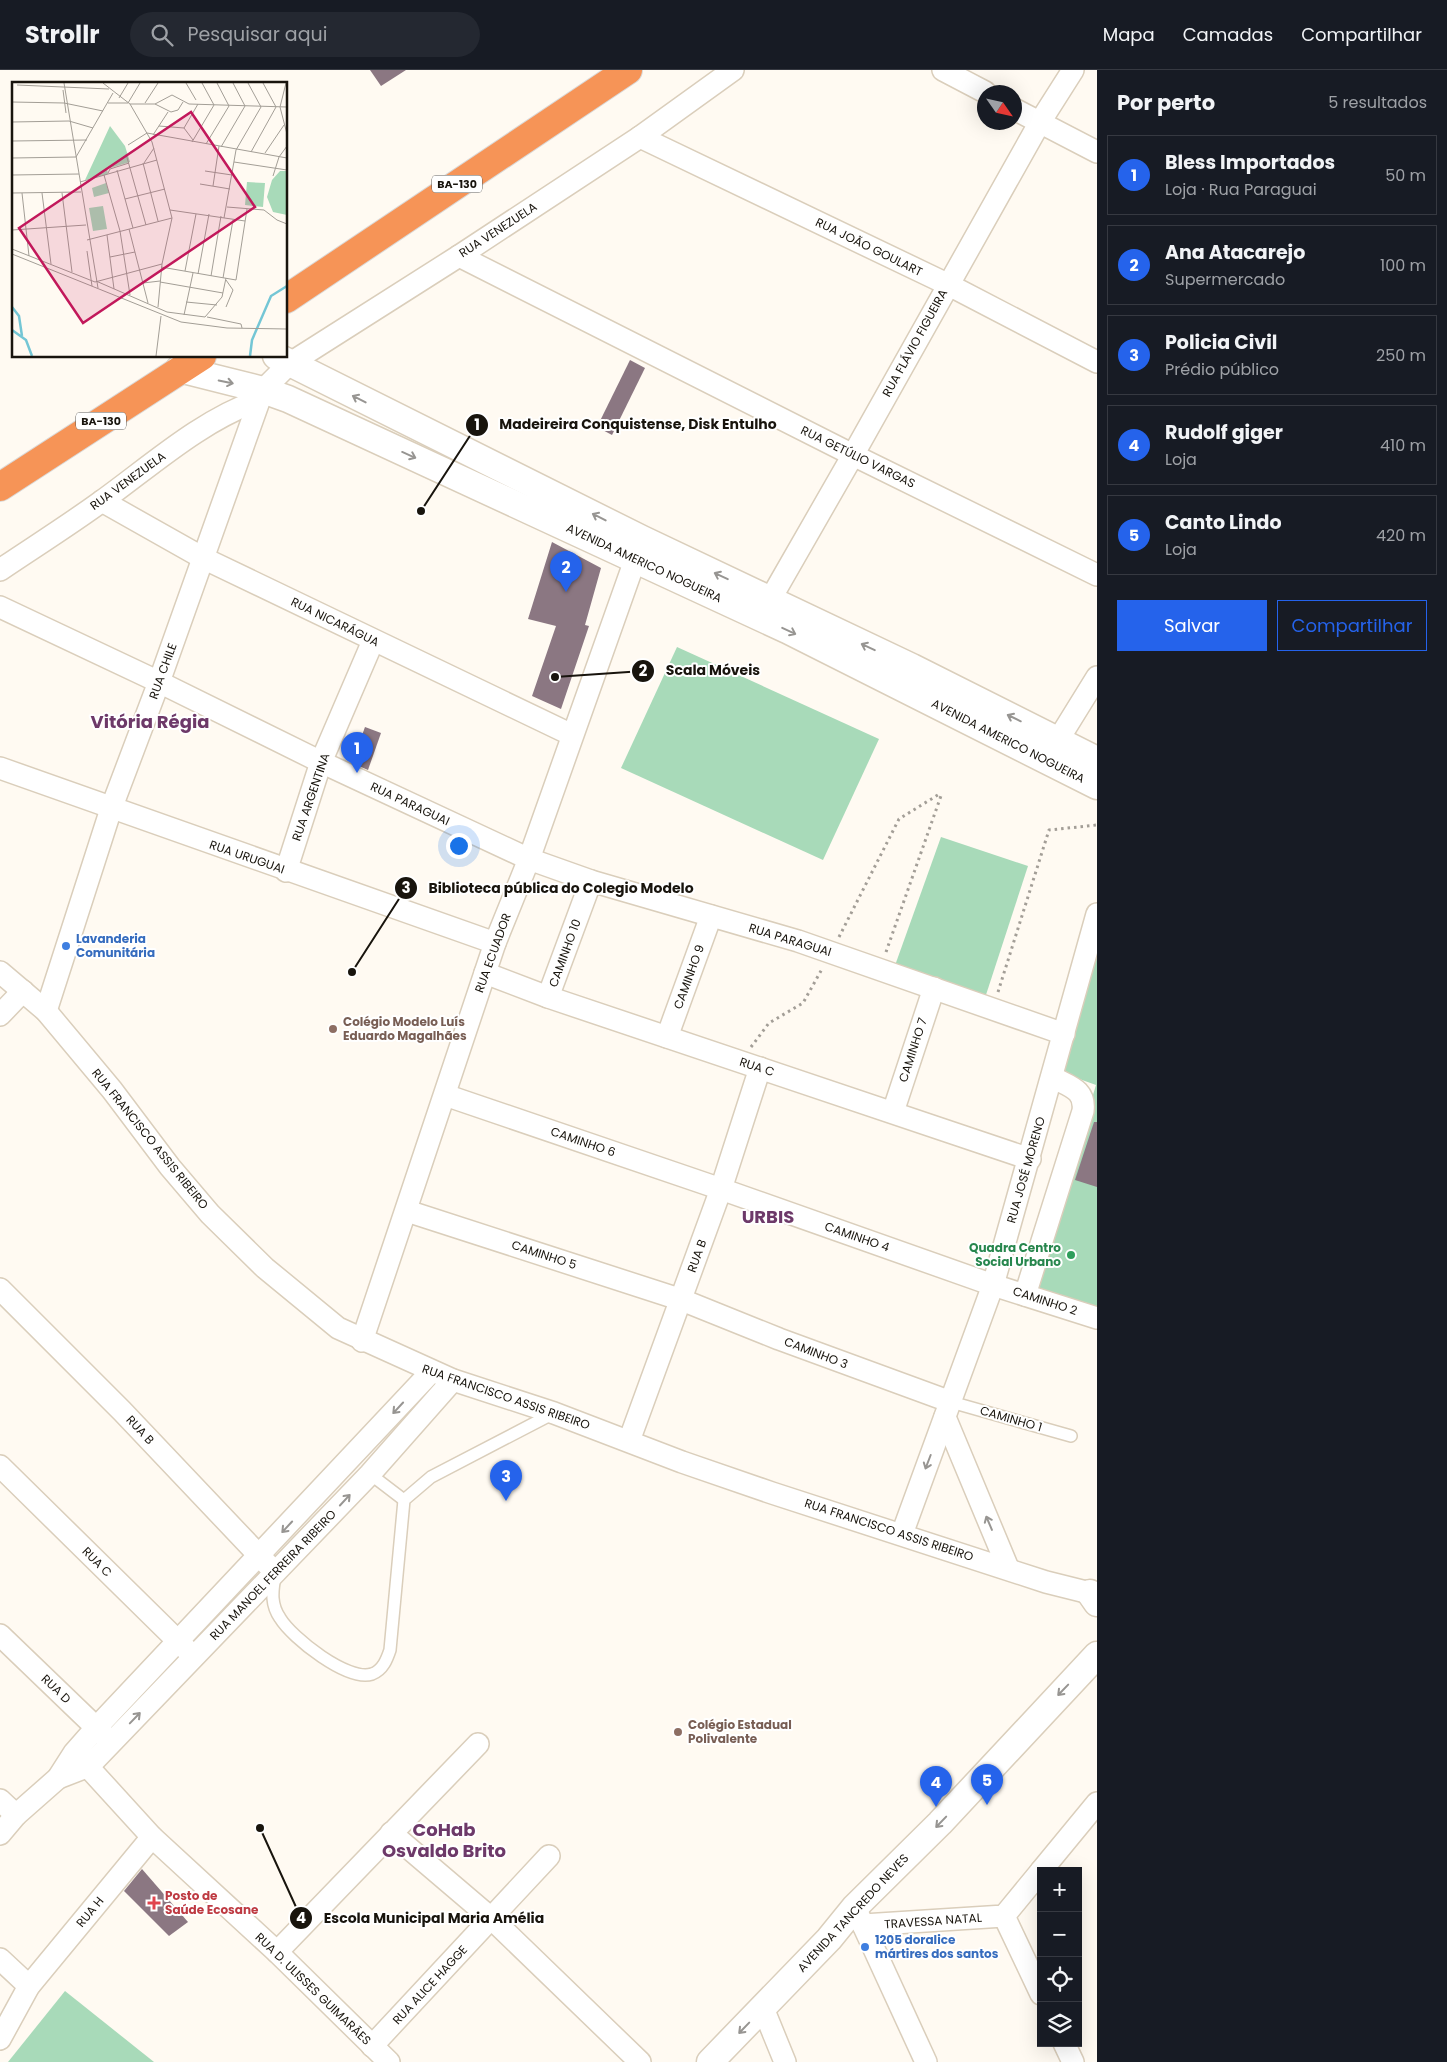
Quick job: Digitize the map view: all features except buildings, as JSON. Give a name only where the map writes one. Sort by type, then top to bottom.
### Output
[{"type":"highway","name":"BA-130","points":[[288,299],[628,70]]},
{"type":"highway","name":"BA-130","points":[[0,487],[199,358]]},
{"type":"street","name":"RUA VENEZUELA","points":[[288,356],[459,256],[640,137],[733,70]]},
{"type":"street","points":[[943,70],[977,88]]},
{"type":"street","name":"RUA FLÁVIO FIGUEIRA","points":[[765,608],[854,456],[947,284],[1040,122],[1073,70]]},
{"type":"street","points":[[1022,112],[1097,152]]},
{"type":"street","name":"RUA JOÃO GOULART","points":[[640,137],[947,284],[1097,362]]},
{"type":"street","name":"RUA GETÚLIO VARGAS","points":[[459,256],[854,456],[1097,575]]},
{"type":"street","name":"RUA VENEZUELA","points":[[0,570],[102,501],[199,430],[261,395],[282,360]]},
{"type":"street","name":"AVENIDA AMERICO NOGUEIRA","points":[[282,360],[386,413],[638,549]]},
{"type":"street","name":"AVENIDA AMERICO NOGUEIRA","points":[[179,370],[261,395],[288,399],[375,439],[638,549],[765,608],[1052,749],[1097,760]]},
{"type":"street","name":"RUA CHILE","points":[[46,1011],[111,809],[159,682],[261,395]]},
{"type":"street","points":[[375,439],[386,413]]},
{"type":"street","name":"RUA NICARÁGUA","points":[[102,501],[203,558],[572,735]]},
{"type":"street","name":"RUA ECUADOR","points":[[362,1341],[446,1095],[484,973],[529,859],[638,549]]},
{"type":"street","name":"RUA PARAGUAI","points":[[0,606],[321,762],[529,859],[591,880],[831,952],[1064,1034]]},
{"type":"street","name":"RUA ARGENTINA","points":[[286,871],[321,762],[373,641]]},
{"type":"street","points":[[1052,749],[1097,678]]},
{"type":"street","name":"AVENIDA AMERICO NOGUEIRA","points":[[1052,749],[1097,786]]},
{"type":"street","name":"RUA URUGUAI","points":[[0,768],[286,871],[495,943]]},
{"type":"street","name":"CAMINHO 10","points":[[548,997],[591,880]]},
{"type":"street","name":"RUA JOSÉ MORENO","points":[[902,1534],[993,1284],[1030,1159],[1097,914]]},
{"type":"street","name":"CAMINHO 9","points":[[667,1037],[712,916]]},
{"type":"street","name":"RUA FRANCISCO ASSIS RIBEIRO","points":[[0,972],[46,1011],[112,1090],[170,1167],[210,1214],[298,1298],[338,1328],[362,1341],[453,1380],[554,1413],[772,1493],[1008,1568],[1046,1582],[1095,1596]]},
{"type":"street","name":"RUA C","points":[[484,973],[548,997],[1030,1159]]},
{"type":"street","name":"CAMINHO 7","points":[[893,1112],[934,988]]},
{"type":"street","points":[[0,1015],[23,990]]},
{"type":"street","name":"RUA B","points":[[629,1441],[721,1189],[760,1068]]},
{"type":"street","points":[[1025,1295],[1084,1111],[1084,1100],[1081,1094],[1052,1077]]},
{"type":"street","name":"CAMINHO 6","points":[[446,1095],[721,1189]]},
{"type":"street","name":"CAMINHO 4","points":[[721,1189],[993,1284]]},
{"type":"street","name":"CAMINHO 5","points":[[407,1211],[682,1300]]},
{"type":"street","name":"CAMINHO 2","points":[[993,1284],[1097,1318]]},
{"type":"street","name":"RUA B","points":[[0,1289],[122,1411],[276,1573]]},
{"type":"street","name":"CAMINHO 3","points":[[682,1300],[948,1410]]},
{"type":"street","name":"RUA MANOEL FERREIRA RIBEIRO","points":[[82,1759],[96,1728],[432,1372]]},
{"type":"street","name":"RUA MANOEL FERREIRA RIBEIRO","points":[[0,1834],[16,1815],[58,1778],[82,1759],[112,1743],[370,1474],[453,1380]]},
{"type":"street","points":[[948,1410],[1008,1568]]},
{"type":"street","name":"RUA C","points":[[0,1466],[194,1657]]},
{"type":"street","name":"RUA D","points":[[0,1635],[112,1743]]},
{"type":"street","name":"AVENIDA TANCREDO NEVES","points":[[710,2062],[829,1939],[859,1916],[940,1823],[1097,1655]]},
{"type":"street","points":[[277,1952],[478,1744]]},
{"type":"street","name":"RUA D. ULISSES GUIMARÃES","points":[[82,1759],[152,1837],[277,1952],[389,2062]]},
{"type":"street","points":[[0,1800],[16,1815]]},
{"type":"street","points":[[1044,1867],[1097,1802]]},
{"type":"street","points":[[391,1834],[492,1919],[640,2062]]},
{"type":"street","name":"RUA H","points":[[0,2039],[29,1986],[152,1837]]},
{"type":"street","name":"RUA ALICE HAGGE","points":[[372,2046],[549,1856]]},
{"type":"street","points":[[1037,1876],[1004,1916],[1037,1986]]},
{"type":"street","points":[[859,1916],[926,2062]]},
{"type":"street","name":"TRAVESSA NATAL","points":[[859,1916],[1004,1916]]},
{"type":"street","points":[[0,1959],[29,1986]]},
{"type":"street","points":[[763,2008],[786,2062]]},
{"type":"street","points":[[1066,2047],[1073,2062]]},
{"type":"lane","name":"CAMINHO 1","points":[[948,1410],[1071,1436]]},
{"type":"lane","points":[[276,1573],[272,1590],[274,1607],[279,1618],[296,1637],[320,1655],[352,1672],[366,1676],[376,1672],[387,1660],[390,1650],[404,1500],[431,1477],[554,1413]]},
{"type":"lane","points":[[370,1474],[404,1500]]},
{"type":"path","points":[[760,1068],[751,1047],[758,1035],[769,1023],[803,1003],[899,820],[942,793],[886,953]]},
{"type":"path","points":[[997,995],[1049,830],[1097,825]]},
{"type":"green space","points":[[677,647],[879,739],[823,860],[621,768]]},
{"type":"green space","points":[[941,837],[1028,866],[983,1004],[893,971]]},
{"type":"green space","points":[[1097,921],[1097,1329],[1028,1308],[1096,1085],[1046,1067]]},
{"type":"green space","points":[[65,1991],[154,2062],[8,2062]]},
{"type":"place","name":"Madeireira Conquistense, Disk Entulho","points":[[421,511]]},
{"type":"place","name":"Ana Atacarejo","points":[[566,592]]},
{"type":"place","name":"Scala Móveis","points":[[555,677]]},
{"type":"place","name":"Bless Importados","points":[[357,773]]},
{"type":"place","name":"Lavanderia Comunitária","points":[[66,946]]},
{"type":"place","name":"Biblioteca pública do Colegio Modelo","points":[[352,972]]},
{"type":"place","name":"Colégio Modelo Luís Eduardo Magalhães","points":[[333,1029]]},
{"type":"place","name":"Quadra Centro Social Urbano","points":[[1071,1255]]},
{"type":"place","name":"Policia Civil","points":[[506,1501]]},
{"type":"place","name":"Colégio Estadual Polivalente","points":[[678,1732]]},
{"type":"place","name":"Canto Lindo","points":[[987,1805]]},
{"type":"place","name":"Rudolf giger","points":[[936,1807]]},
{"type":"place","name":"Escola Municipal Maria Amélia","points":[[260,1828]]},
{"type":"place","name":"Posto de Saúde Ecosane","points":[[154,1903]]},
{"type":"place","name":"1205 doralice mártires dos santos","points":[[865,1947]]},
{"type":"district","name":"Vitória Régia","points":[[150,722]]},
{"type":"district","name":"URBIS","points":[[768,1217]]},
{"type":"district","name":"CoHab Osvaldo Brito","points":[[444,1840]]}]
